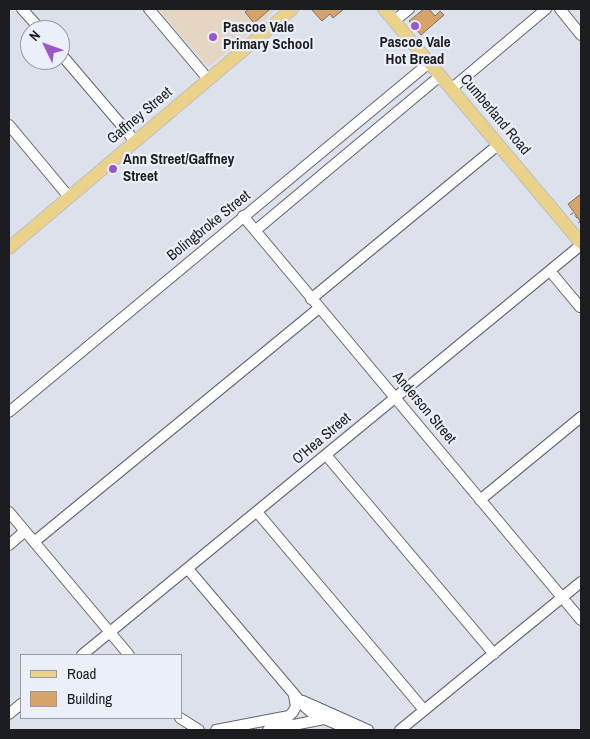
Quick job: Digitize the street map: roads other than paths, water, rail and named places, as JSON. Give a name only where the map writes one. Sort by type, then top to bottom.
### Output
[{"type":"main road","name":"Gaffney Street","points":[[10,246],[292,9]]},
{"type":"main road","name":"Cumberland Road","points":[[384,9],[581,244]]},
{"type":"street","points":[[149,9],[208,80]]},
{"type":"street","points":[[394,21],[409,9]]},
{"type":"street","points":[[451,89],[546,9]]},
{"type":"street","points":[[560,9],[581,35]]},
{"type":"street","name":"Bolingbroke Street","points":[[9,412],[429,63]]},
{"type":"street","points":[[70,65],[135,141]]},
{"type":"street","points":[[256,230],[440,76]]},
{"type":"street","points":[[9,125],[69,197]]},
{"type":"street","points":[[336,141],[348,154]]},
{"type":"street","points":[[311,299],[498,145]]},
{"type":"street","name":"Anderson Street","points":[[243,216],[581,620]]},
{"type":"street","name":"O'Hea Street","points":[[83,654],[581,244]]},
{"type":"street","points":[[550,271],[580,307]]},
{"type":"street","points":[[34,542],[319,308]]},
{"type":"street","points":[[480,500],[581,417]]},
{"type":"street","points":[[326,455],[494,654]]},
{"type":"street","points":[[9,512],[127,654]]},
{"type":"street","points":[[257,512],[424,710]]},
{"type":"street","points":[[9,545],[25,532]]},
{"type":"street","points":[[188,568],[308,711],[350,730]]},
{"type":"street","points":[[400,730],[581,582]]},
{"type":"street","points":[[216,730],[289,716],[296,706],[296,700],[292,693]]},
{"type":"street","points":[[292,693],[309,704],[368,730]]},
{"type":"street","points":[[9,714],[20,705]]},
{"type":"street","points":[[268,730],[324,718]]},
{"type":"street","points":[[182,719],[199,730]]},
{"type":"place","name":"Pascoe Vale Hot Bread","points":[[415,26]]},
{"type":"place","name":"Pascoe Vale Primary School","points":[[213,37]]},
{"type":"place","name":"Ann Street/Gaffney Street","points":[[113,169]]}]
